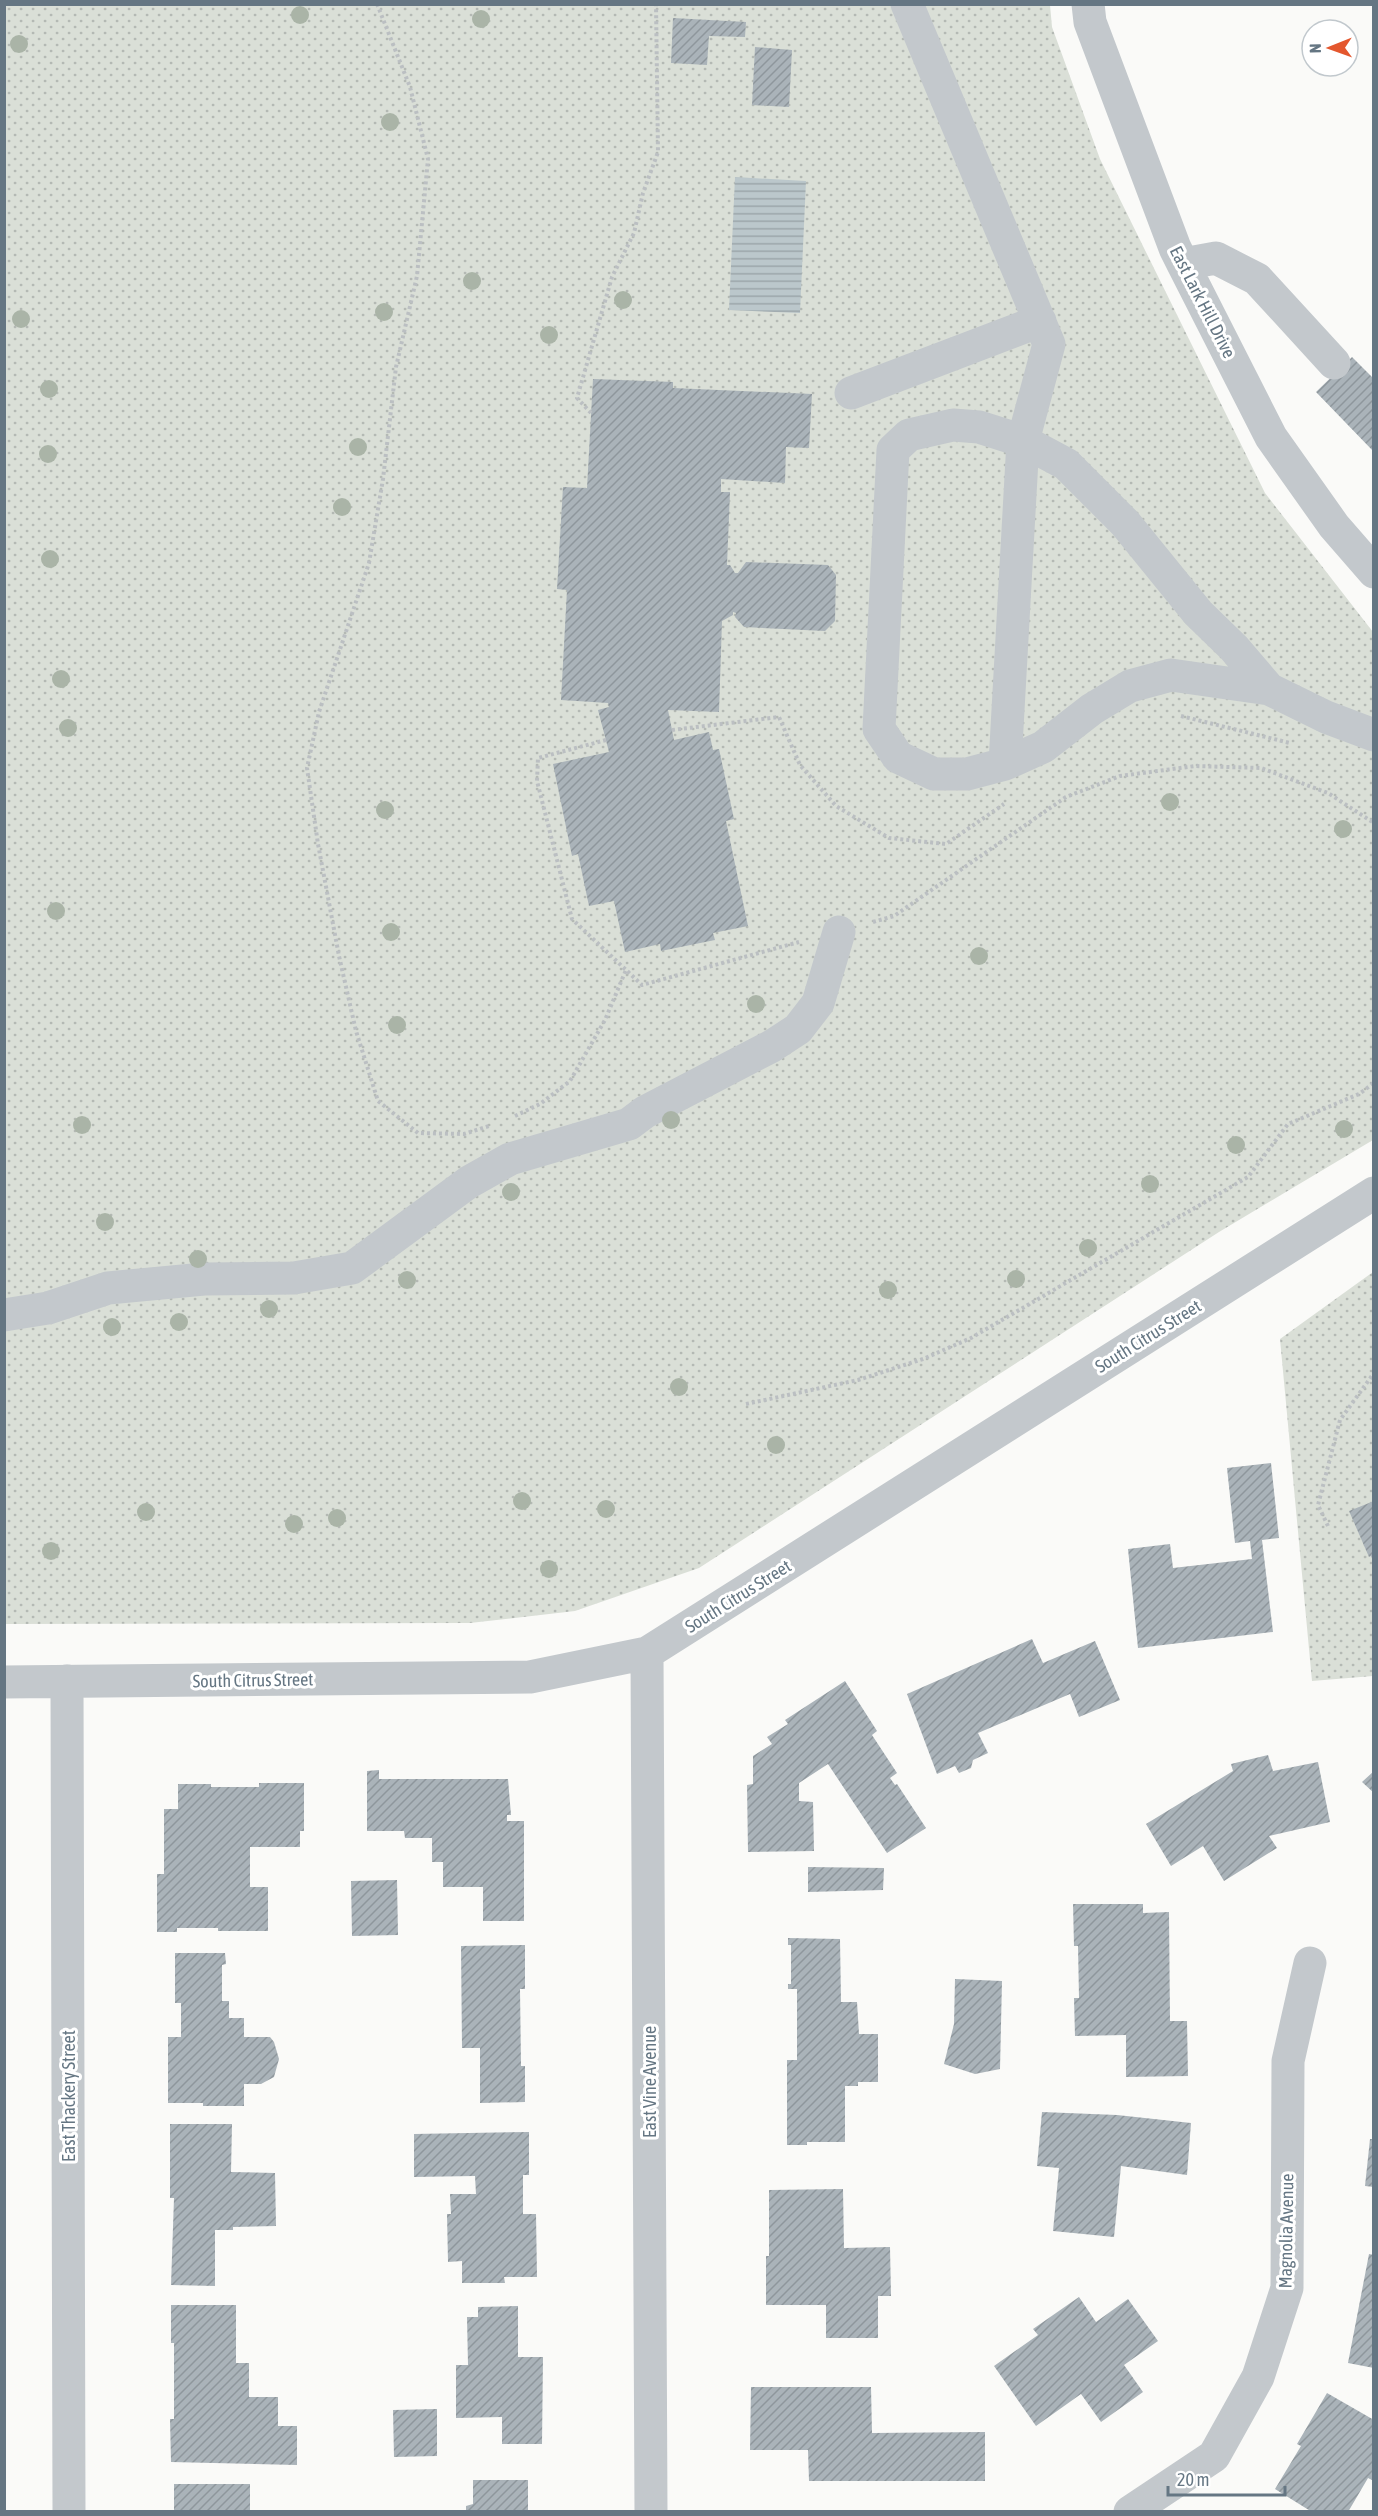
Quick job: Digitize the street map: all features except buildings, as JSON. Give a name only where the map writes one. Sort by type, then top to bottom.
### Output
[{"type":"street","points":[[907,4],[1049,344],[1023,441],[1005,764]]},
{"type":"street","name":"East Lark Hill Drive","points":[[1088,4],[1094,32],[1183,264],[1271,437],[1334,526],[1374,572]]},
{"type":"street","points":[[1183,264],[1216,258],[1257,279],[1334,363]]},
{"type":"street","points":[[851,393],[1040,321]]},
{"type":"street","points":[[1269,689],[1234,648],[1198,613],[1125,523],[1066,464],[1023,441],[979,427],[953,425],[909,435],[893,450],[879,729],[898,758],[934,774],[967,774],[1005,764],[1043,747],[1092,709],[1130,686],[1171,675],[1269,689],[1326,717],[1374,735]]},
{"type":"street","points":[[4,1316],[48,1308],[108,1288],[204,1279],[294,1278],[352,1268],[469,1182],[510,1160],[629,1124],[645,1112],[772,1046],[798,1029],[818,1003],[839,932]]},
{"type":"street","name":"South Citrus Street","points":[[4,1682],[530,1677],[647,1653],[1374,1193]]},
{"type":"street","name":"East Vine Avenue","points":[[647,1653],[651,2511]]},
{"type":"street","name":"East Thackery Street","points":[[67,1681],[69,2511]]},
{"type":"street","name":"Magnolia Avenue","points":[[1130,2511],[1214,2456],[1258,2377],[1287,2288],[1288,2061],[1310,1963]]},
{"type":"path","points":[[377,4],[410,87],[428,159],[426,182],[417,276],[396,367],[383,479],[369,564],[319,712],[307,768],[318,844],[339,956],[356,1031],[378,1101],[418,1133],[464,1134],[496,1124]]},
{"type":"path","points":[[591,413],[577,398],[612,276],[634,233],[643,193],[658,152],[656,4]]},
{"type":"path","points":[[606,740],[538,758],[537,781],[572,919],[642,985],[894,916],[1066,797],[1120,776],[1195,766],[1261,768],[1328,793],[1374,823]]},
{"type":"path","points":[[507,1120],[540,1104],[570,1081],[605,1020],[626,970]]},
{"type":"path","points":[[746,1404],[858,1380],[923,1359],[971,1338],[1248,1177],[1288,1124],[1359,1094],[1374,1083]]},
{"type":"path","points":[[1328,1526],[1318,1505],[1340,1420],[1374,1373]]},
{"type":"shaded area","points":[[4,5],[1050,5],[1052,27],[1100,159],[1265,493],[1373,632],[1373,1140],[1219,1232],[699,1568],[575,1611],[470,1623],[5,1624]]},
{"type":"shaded area","points":[[735,177],[806,181],[800,313],[729,310]]},
{"type":"shaded area","points":[[1373,1272],[1373,1676],[1312,1681],[1280,1339]]}]
